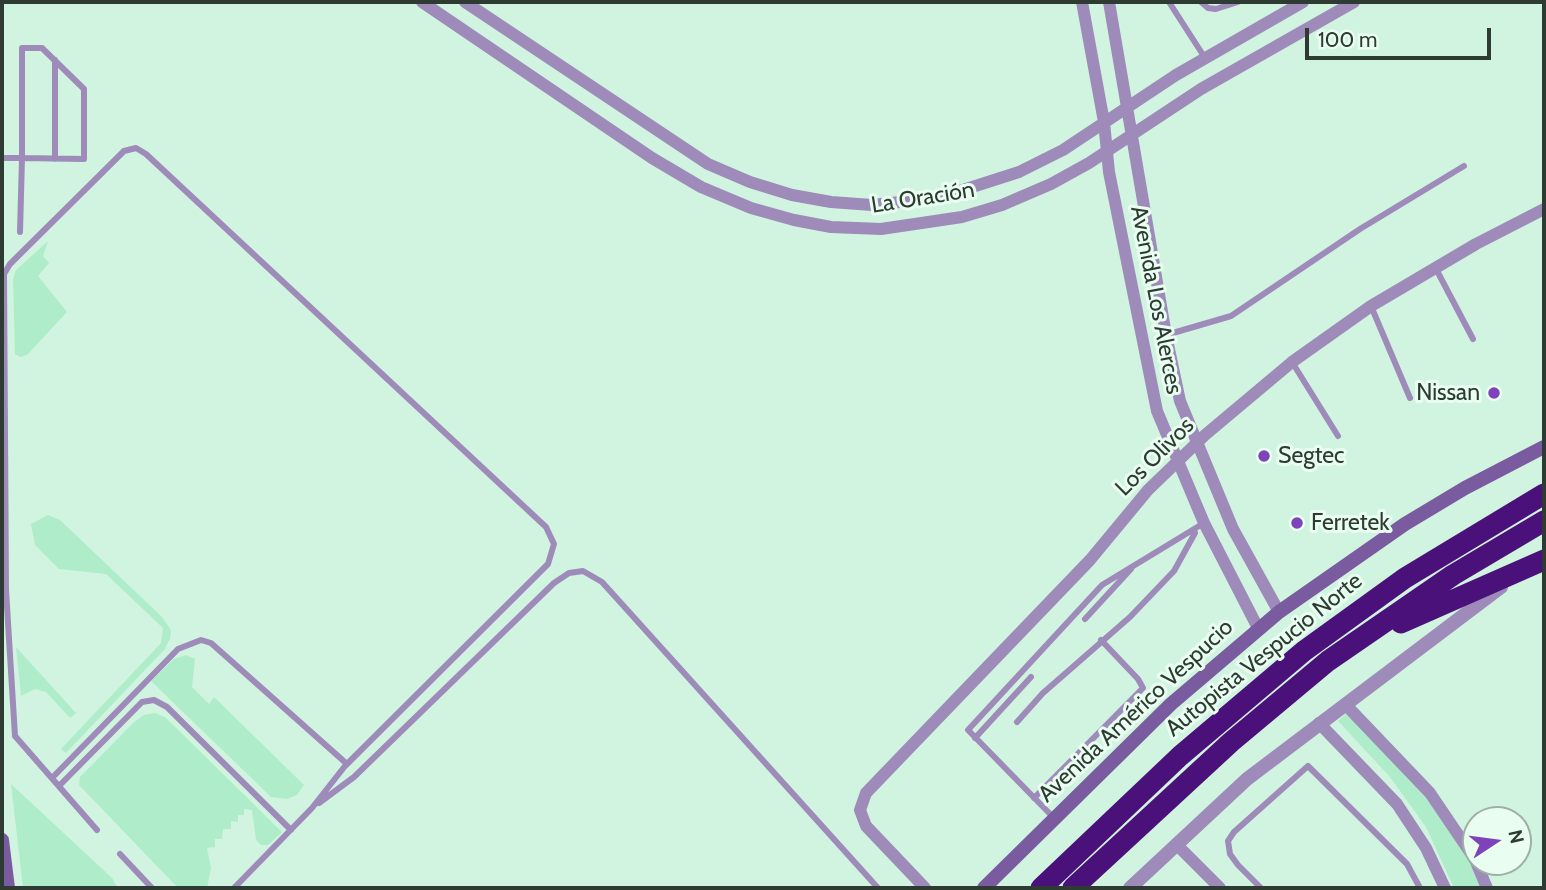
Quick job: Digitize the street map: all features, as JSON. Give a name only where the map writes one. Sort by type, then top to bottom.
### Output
[{"type":"highway","points":[[1469,538],[1503,505],[1544,478]]},
{"type":"highway","name":"Autopista Vespucio Norte","points":[[1041,888],[1238,704],[1338,626],[1469,538],[1544,494]]},
{"type":"highway","name":"Autopista Vespucio Norte","points":[[1073,888],[1222,750],[1328,661],[1453,575],[1544,521]]},
{"type":"highway","points":[[1328,661],[1414,616],[1544,560]]},
{"type":"main road","name":"Avenida Américo Vespucio","points":[[984,888],[1171,704],[1258,628],[1415,518],[1544,447]]},
{"type":"main road","points":[[2,840],[8,888]]},
{"type":"street","name":"La Oración","points":[[422,2],[676,173],[727,198],[775,216],[831,227],[881,229],[934,223],[1002,205],[1051,184],[1233,69],[1354,2]]},
{"type":"street","name":"La Oración","points":[[465,2],[689,153],[728,173],[792,195],[831,202],[892,204],[938,198],[997,181],[1063,150],[1205,58],[1303,2]]},
{"type":"street","name":"Avenida Los Alerces","points":[[1082,2],[1151,386],[1200,527],[1258,628]]},
{"type":"street","name":"Avenida Los Alerces","points":[[1108,2],[1180,401],[1233,529],[1279,612]]},
{"type":"street","points":[[676,173],[689,153]]},
{"type":"street","name":"Los Olivos","points":[[925,888],[866,826],[860,810],[866,793],[1090,560],[1136,503],[1196,443],[1292,362],[1371,306],[1435,267],[1544,209]]},
{"type":"street","points":[[1129,888],[1247,779],[1477,603],[1544,560]]},
{"type":"street","points":[[1345,704],[1430,793],[1462,841]]},
{"type":"street","points":[[1319,723],[1398,804],[1421,840],[1445,888]]},
{"type":"street","points":[[1176,844],[1220,888]]},
{"type":"lane","points":[[1169,2],[1205,58]]},
{"type":"lane","points":[[1201,2],[1224,8],[1238,2]]},
{"type":"lane","points":[[2,158],[22,158],[55,159],[84,159],[85,89],[43,48],[22,48],[22,158],[20,232]]},
{"type":"lane","points":[[55,60],[55,159]]},
{"type":"lane","points":[[97,830],[15,736],[6,590],[4,274],[10,264],[124,151],[136,149],[146,154],[446,433],[546,527],[553,538],[554,550],[548,564],[347,764],[312,808],[234,888]]},
{"type":"lane","points":[[1166,335],[1231,316],[1360,229],[1464,166]]},
{"type":"lane","points":[[1435,267],[1474,339]]},
{"type":"lane","points":[[1371,306],[1410,398]]},
{"type":"lane","points":[[1292,362],[1338,436]]},
{"type":"lane","points":[[1055,818],[968,730],[1102,585],[1200,527]]},
{"type":"lane","points":[[1017,722],[1043,693],[1130,617],[1174,572],[1200,527]]},
{"type":"lane","points":[[1085,619],[1140,561]]},
{"type":"lane","points":[[312,808],[354,777],[554,583],[569,573],[583,571],[601,582],[878,888]]},
{"type":"lane","points":[[52,778],[178,649],[201,640],[211,642],[347,764]]},
{"type":"lane","points":[[1034,798],[1142,690],[1139,679],[1101,640]]},
{"type":"lane","points":[[975,738],[1031,677]]},
{"type":"lane","points":[[59,786],[142,702],[154,701],[167,706],[291,830]]},
{"type":"lane","points":[[1261,888],[1230,854],[1228,841],[1234,832],[1308,766],[1407,864],[1420,888]]},
{"type":"lane","points":[[120,854],[152,888]]},
{"type":"green space","points":[[48,241],[43,256],[49,263],[38,276],[67,312],[27,355],[20,357],[15,354],[13,279],[16,270]]},
{"type":"green space","points":[[48,515],[60,520],[161,616],[171,630],[164,650],[66,753],[61,749],[161,643],[163,628],[106,574],[59,569],[35,545],[31,524]]},
{"type":"green space","points":[[16,647],[76,713],[70,718],[46,692],[35,689],[21,696]]},
{"type":"green space","points":[[186,655],[195,659],[192,687],[209,704],[214,697],[304,785],[297,795],[287,799],[271,797],[151,681],[174,659]]},
{"type":"green space","points":[[155,713],[165,717],[282,832],[268,845],[261,845],[256,840],[252,810],[244,809],[244,815],[238,815],[238,822],[231,821],[231,829],[223,829],[222,839],[215,839],[215,847],[207,848],[211,868],[207,888],[178,888],[79,785],[80,777],[133,723],[144,715]]},
{"type":"green space","points":[[1347,713],[1432,804],[1462,848],[1462,876],[1477,876],[1484,888],[1454,888],[1426,827],[1390,777],[1338,721]]},
{"type":"green space","points":[[11,784],[112,878],[118,888],[23,888]]},
{"type":"place","name":"Nissan","points":[[1494,393]]},
{"type":"place","name":"Segtec","points":[[1264,456]]},
{"type":"place","name":"Ferretek","points":[[1297,523]]}]
